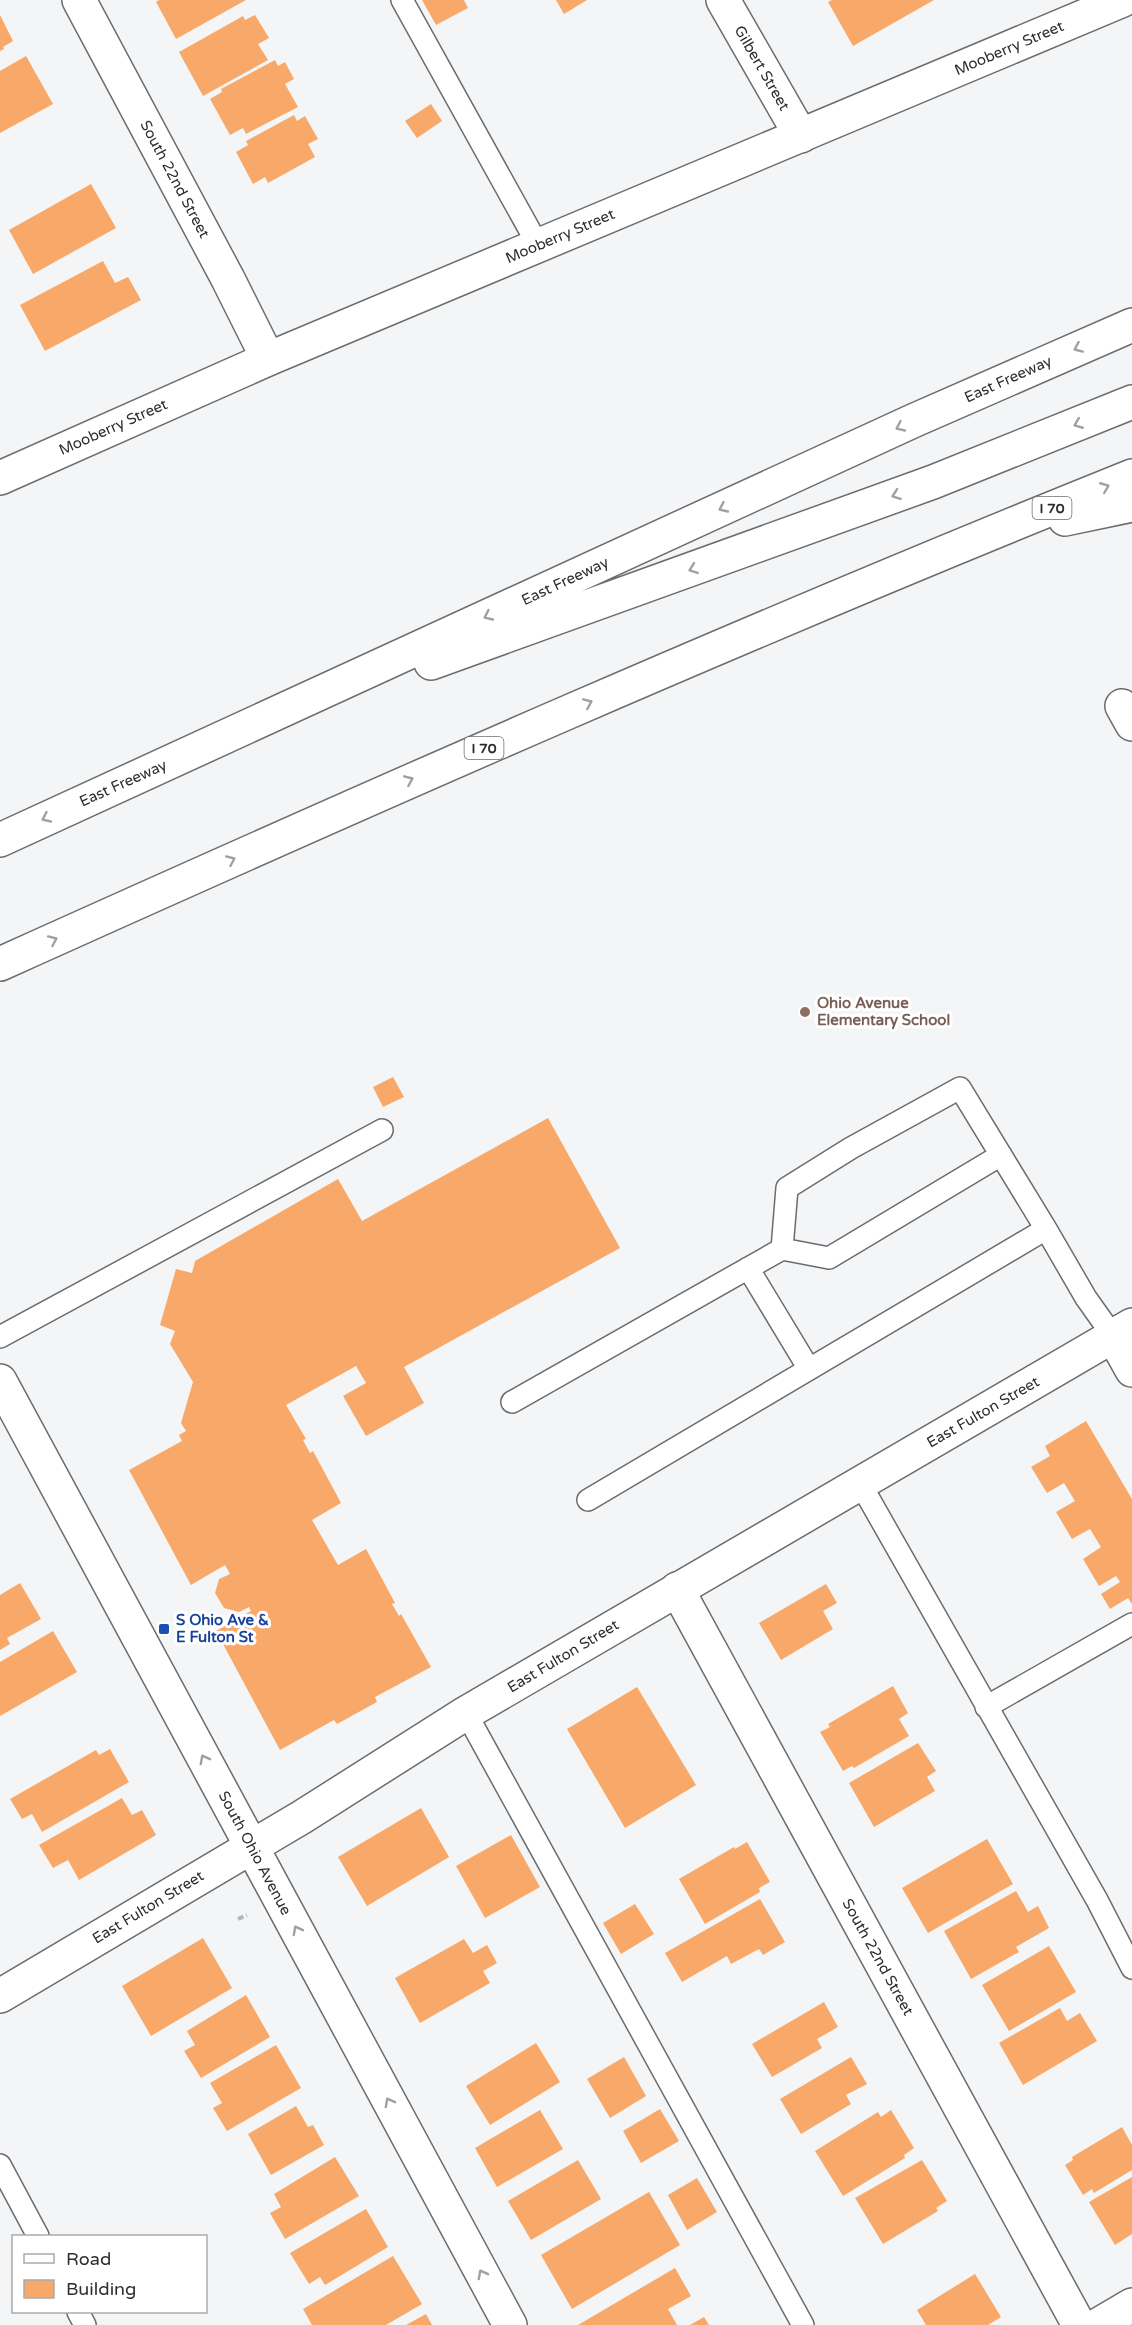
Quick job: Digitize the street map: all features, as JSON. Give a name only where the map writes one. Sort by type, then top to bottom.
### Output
[{"type":"main road","name":"South 22nd Street","points":[[79,0],[268,359]]},
{"type":"main road","name":"Gilbert Street","points":[[723,0],[801,136]]},
{"type":"main road","name":"Mooberry Street","points":[[0,478],[268,359],[801,136],[1084,7],[1123,0]]},
{"type":"main road","name":"East Freeway","points":[[0,840],[915,420],[1132,325]]},
{"type":"main road","points":[[214,742],[933,482],[1132,402]]},
{"type":"main road","name":"I 70","points":[[0,964],[375,795],[973,540],[1132,476]]},
{"type":"main road","points":[[973,540],[1132,505]]},
{"type":"main road","points":[[1122,1331],[1132,1370]]},
{"type":"main road","name":"East Fulton Street","points":[[0,1996],[302,1817],[466,1713],[1122,1331]]},
{"type":"main road","name":"South Ohio Avenue","points":[[0,1381],[510,2325]]},
{"type":"main road","name":"South 22nd Street","points":[[677,1589],[1079,2325]]},
{"type":"main road","points":[[1098,2325],[1132,2305]]},
{"type":"lane","points":[[402,0],[538,245]]},
{"type":"lane","points":[[782,1249],[787,1188],[851,1148],[960,1088],[1086,1298],[1122,1331]]},
{"type":"lane","points":[[0,1337],[382,1130]]},
{"type":"lane","points":[[512,1402],[782,1249],[829,1258],[1001,1155]]},
{"type":"lane","points":[[588,1500],[1046,1229]]},
{"type":"lane","points":[[748,1268],[809,1369]]},
{"type":"lane","points":[[860,1483],[1097,1900],[1132,1968]]},
{"type":"lane","points":[[986,1707],[1132,1624]]},
{"type":"lane","points":[[466,1713],[803,2325]]},
{"type":"lane","points":[[0,2165],[38,2235]]},
{"type":"building","points":[[159,0],[246,0],[176,39],[156,2]]},
{"type":"building","points":[[422,0],[464,0],[468,8],[436,25]]},
{"type":"building","points":[[556,0],[587,0],[564,14]]},
{"type":"building","points":[[832,0],[934,0],[853,46],[828,2]]},
{"type":"building","points":[[0,15],[13,41],[0,51]]},
{"type":"building","points":[[255,15],[269,38],[258,44],[268,60],[203,96],[179,52],[243,16],[245,20]]},
{"type":"building","points":[[26,56],[53,104],[0,133],[0,71]]},
{"type":"building","points":[[275,60],[278,66],[285,62],[294,79],[285,84],[298,107],[246,134],[243,128],[230,135],[210,99],[222,92],[221,89]]},
{"type":"building","points":[[431,104],[442,121],[417,138],[405,121]]},
{"type":"building","points":[[294,115],[297,121],[305,116],[318,139],[308,144],[315,157],[268,183],[265,177],[253,184],[236,152],[248,145],[246,141]]},
{"type":"building","points":[[91,184],[116,228],[33,274],[9,230]]},
{"type":"building","points":[[103,261],[115,283],[128,277],[141,300],[45,351],[20,305]]},
{"type":"building","points":[[393,1077],[404,1097],[383,1107],[373,1087]]},
{"type":"building","points":[[548,1118],[620,1248],[404,1367],[424,1403],[366,1436],[343,1396],[366,1383],[356,1366],[286,1405],[306,1439],[303,1440],[310,1453],[313,1451],[341,1503],[312,1520],[338,1565],[366,1549],[395,1603],[392,1604],[399,1616],[401,1614],[431,1667],[375,1697],[377,1702],[337,1724],[334,1720],[280,1750],[216,1631],[251,1611],[249,1607],[239,1612],[224,1608],[215,1593],[219,1579],[230,1574],[225,1565],[191,1585],[129,1470],[182,1441],[179,1435],[186,1431],[181,1423],[193,1382],[170,1344],[175,1331],[160,1325],[176,1269],[192,1273],[195,1261],[338,1179],[362,1221]]},
{"type":"building","points":[[1086,1421],[1132,1499],[1132,1604],[1128,1598],[1110,1609],[1101,1594],[1120,1582],[1116,1576],[1099,1586],[1083,1559],[1101,1547],[1090,1529],[1072,1539],[1056,1512],[1075,1501],[1064,1483],[1047,1493],[1031,1467],[1050,1456],[1045,1446]]},
{"type":"building","points":[[20,1583],[41,1619],[7,1638],[10,1644],[0,1650],[0,1595]]},
{"type":"building","points":[[826,1584],[837,1603],[823,1611],[833,1629],[781,1660],[759,1623]]},
{"type":"building","points":[[53,1631],[77,1672],[0,1716],[0,1662]]},
{"type":"building","points":[[893,1686],[908,1713],[899,1719],[909,1736],[854,1768],[852,1766],[843,1771],[820,1732],[830,1727],[828,1724]]},
{"type":"building","points":[[637,1687],[696,1785],[625,1828],[567,1729]]},
{"type":"building","points":[[918,1743],[936,1771],[927,1777],[935,1791],[874,1827],[849,1783]]},
{"type":"building","points":[[110,1749],[129,1782],[42,1832],[32,1814],[22,1819],[10,1799],[96,1750],[99,1755]]},
{"type":"building","points":[[122,1798],[132,1815],[142,1810],[156,1835],[79,1880],[68,1860],[53,1868],[39,1845]]},
{"type":"building","points":[[421,1808],[449,1857],[367,1906],[338,1857]]},
{"type":"building","points":[[511,1835],[540,1887],[485,1918],[456,1866]]},
{"type":"building","points":[[987,1839],[1013,1884],[928,1933],[902,1888]]},
{"type":"building","points":[[747,1842],[770,1882],[759,1888],[760,1892],[705,1924],[679,1879],[734,1847],[735,1849]]},
{"type":"building","points":[[1016,1891],[1028,1912],[1038,1906],[1049,1928],[1016,1947],[1019,1952],[971,1979],[944,1931]]},
{"type":"building","points":[[760,1899],[785,1942],[763,1955],[759,1949],[731,1964],[727,1956],[682,1982],[665,1953]]},
{"type":"building","points":[[635,1904],[654,1934],[621,1954],[603,1923]]},
{"type":"building","points":[[203,1938],[232,1988],[151,2036],[122,1986]]},
{"type":"building","points":[[464,1939],[473,1953],[487,1945],[497,1963],[483,1971],[490,1983],[420,2023],[395,1978]]},
{"type":"building","points":[[1049,1946],[1076,1992],[1009,2031],[982,1985]]},
{"type":"building","points":[[246,1995],[270,2037],[201,2078],[184,2051],[195,2045],[187,2031]]},
{"type":"building","points":[[824,2002],[838,2027],[817,2039],[822,2048],[772,2077],[752,2044]]},
{"type":"building","points":[[1060,2008],[1067,2021],[1080,2013],[1097,2041],[1023,2085],[999,2043]]},
{"type":"building","points":[[536,2043],[560,2082],[490,2125],[466,2086]]},
{"type":"building","points":[[276,2045],[301,2088],[227,2131],[213,2108],[222,2103],[210,2083]]},
{"type":"building","points":[[624,2057],[646,2096],[610,2118],[587,2079]]},
{"type":"building","points":[[851,2057],[867,2084],[846,2095],[851,2104],[801,2134],[780,2099]]},
{"type":"building","points":[[296,2106],[308,2127],[313,2125],[324,2145],[271,2175],[248,2134]]},
{"type":"building","points":[[660,2109],[679,2141],[641,2163],[623,2131]]},
{"type":"building","points":[[540,2110],[563,2149],[497,2187],[475,2148]]},
{"type":"building","points":[[891,2110],[914,2148],[904,2155],[905,2158],[843,2196],[815,2151],[878,2112],[881,2117]]},
{"type":"building","points":[[1122,2127],[1132,2145],[1132,2170],[1094,2193],[1092,2189],[1083,2195],[1065,2165],[1073,2160],[1072,2157]]},
{"type":"building","points":[[335,2157],[359,2196],[285,2239],[270,2213],[281,2207],[274,2194]]},
{"type":"building","points":[[578,2160],[601,2199],[531,2240],[508,2201]]},
{"type":"building","points":[[922,2160],[947,2201],[936,2208],[938,2211],[883,2244],[855,2198]]},
{"type":"building","points":[[1132,2177],[1132,2234],[1115,2245],[1089,2202]]},
{"type":"building","points":[[697,2178],[717,2212],[687,2230],[668,2195]]},
{"type":"building","points":[[649,2192],[680,2245],[572,2309],[541,2255]]},
{"type":"building","points":[[366,2209],[388,2247],[325,2285],[320,2277],[309,2284],[290,2253]]},
{"type":"building","points":[[393,2256],[422,2304],[386,2325],[312,2325],[303,2309]]},
{"type":"building","points":[[675,2268],[691,2296],[668,2309],[677,2325],[578,2325]]},
{"type":"building","points":[[975,2274],[1001,2317],[988,2325],[926,2325],[917,2310]]},
{"type":"building","points":[[426,2314],[432,2325],[406,2325]]},
{"type":"building","points":[[704,2317],[709,2325],[690,2325]]},
{"type":"place","name":"Ohio Avenue Elementary School","points":[[805,1012]]},
{"type":"place","name":"S Ohio Ave & E Fulton St","points":[[164,1629]]}]
